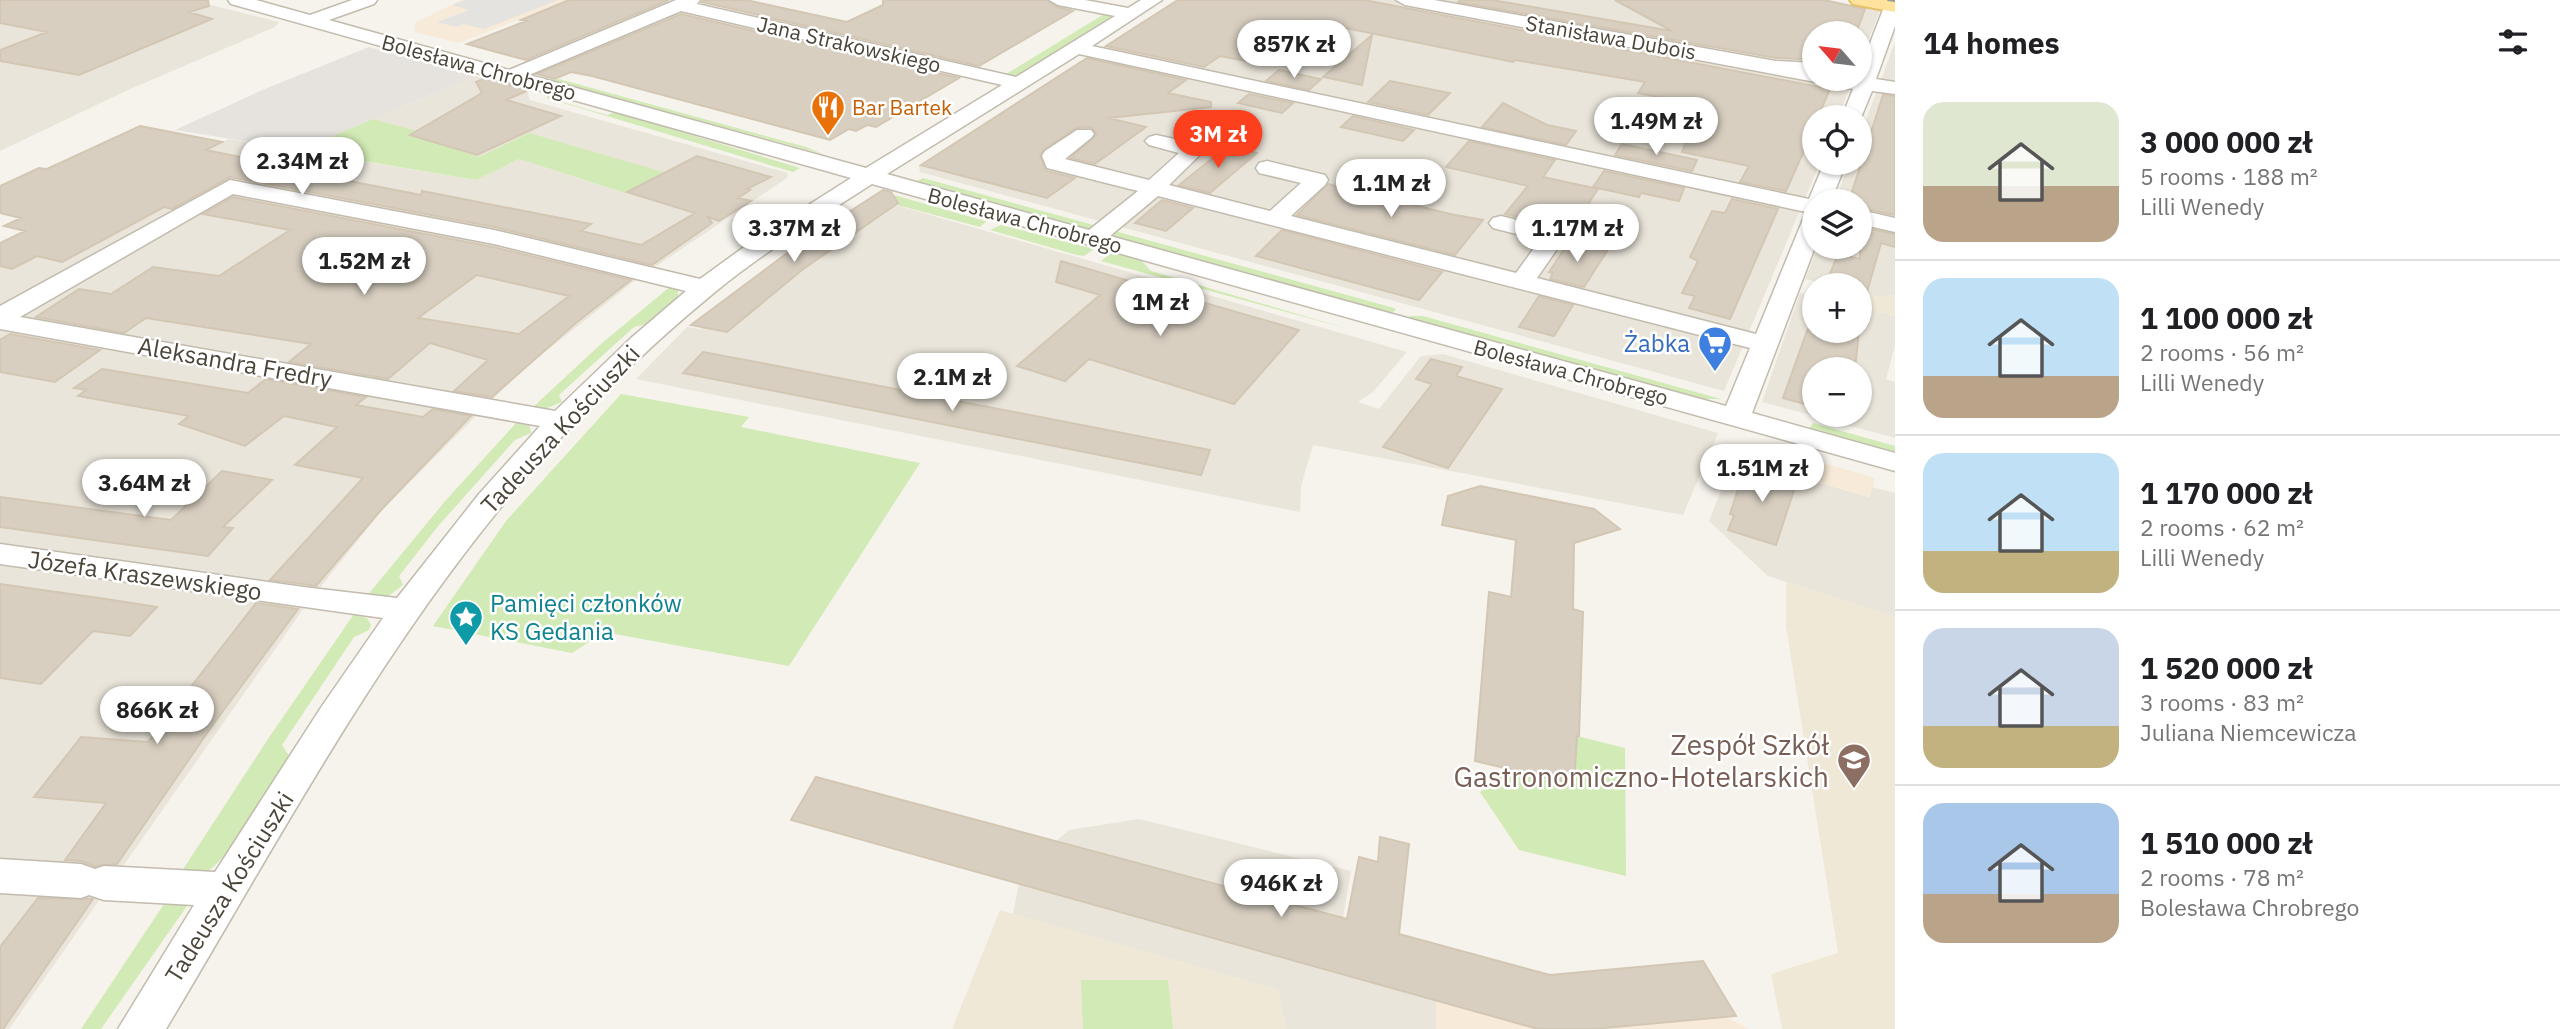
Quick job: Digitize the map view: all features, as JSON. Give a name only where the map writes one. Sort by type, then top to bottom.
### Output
[{"type":"main road","points":[[1860,0],[1895,4]]},
{"type":"street","name":"Bolesława Chrobrego","points":[[237,0],[1895,462]]},
{"type":"street","points":[[312,20],[368,0]]},
{"type":"street","points":[[1058,0],[1131,14]]},
{"type":"street","name":"Tadeusza Kościuszki","points":[[141,1029],[334,718],[406,610],[463,534],[561,421],[636,348],[705,288],[749,255],[868,177],[1153,0]]},
{"type":"street","name":"Stanisława Dubois","points":[[1405,0],[1776,67],[1802,68]]},
{"type":"street","points":[[513,75],[685,2]]},
{"type":"street","name":"Jana Strakowskiego","points":[[685,2],[1019,83]]},
{"type":"street","points":[[1872,55],[1895,4]]},
{"type":"street","points":[[1076,48],[1802,204]]},
{"type":"street","name":"Stanisława Dubois","points":[[1776,67],[1802,77]]},
{"type":"street","name":"Stanisława Dubois","points":[[1872,83],[1895,88]]},
{"type":"street","points":[[1084,134],[1052,156],[1055,163],[1277,217],[1765,344]]},
{"type":"street","points":[[1093,238],[1156,187],[1194,150],[1156,141]]},
{"type":"street","points":[[1267,167],[1317,180],[1277,217]]},
{"type":"street","points":[[0,319],[230,187],[494,237],[705,288]]},
{"type":"street","points":[[1872,220],[1895,225]]},
{"type":"street","points":[[1501,223],[1554,236],[1523,281]]},
{"type":"street","points":[[1736,418],[1802,249]]},
{"type":"street","name":"Aleksandra Fredry","points":[[0,319],[561,421]]},
{"type":"street","name":"Józefa Kraszewskiego","points":[[0,554],[406,610]]},
{"type":"street","points":[[0,876],[227,890]]},
{"type":"shaded area","points":[[0,0],[211,5],[279,22],[275,27],[128,90],[0,151]]},
{"type":"shaded area","points":[[461,0],[568,0],[459,43],[415,32],[415,23]]},
{"type":"shaded area","points":[[465,0],[558,0],[484,29],[463,24],[456,27],[437,22],[469,10],[452,5]]},
{"type":"shaded area","points":[[1176,0],[1828,0],[1880,11],[1872,31],[1872,21],[1802,21],[1802,33],[1718,32],[1705,57],[1802,78],[1802,91],[1849,91],[1843,105],[1802,105],[1802,175],[1815,175],[1809,189],[1802,189],[1802,206],[1724,391],[920,172],[919,166]]},
{"type":"shaded area","points":[[1895,42],[1895,295],[1879,297],[1872,295],[1872,273],[1807,273],[1813,259],[1872,259],[1872,189],[1839,189],[1845,175],[1872,175],[1872,105]]},
{"type":"shaded area","points":[[369,47],[475,76],[299,150],[175,130],[267,88]]},
{"type":"shaded area","points":[[475,76],[527,91],[530,100],[788,173],[787,178],[637,279],[521,371],[383,509],[306,605],[9,1029],[0,1029],[0,249],[229,139],[476,180],[519,159],[624,193],[529,133],[479,157],[420,138],[427,134],[373,119]]},
{"type":"shaded area","points":[[878,200],[1407,352],[1373,392],[1358,402],[1379,409],[1421,356],[1443,354],[1718,433],[1683,515],[1313,445],[1301,486],[1300,512],[636,379],[687,327],[700,329],[709,313],[773,263],[862,203]]},
{"type":"shaded area","points":[[1800,293],[1802,343],[1872,343],[1872,310],[1895,316],[1895,346],[1886,379],[1895,382],[1895,438],[1854,427],[1872,427],[1872,357],[1802,357],[1802,413],[1762,402]]},
{"type":"shaded area","points":[[1872,295],[1895,295],[1895,316],[1872,310]]},
{"type":"shaded area","points":[[1738,449],[1813,470],[1810,480],[1869,497],[1872,487],[1895,493],[1895,617],[1768,576],[1709,521]]},
{"type":"shaded area","points":[[1816,461],[1875,478],[1870,497],[1810,480]]},
{"type":"shaded area","name":"Zespół Szkół Gastronomiczno-Hotelarskich","points":[[1786,582],[1895,617],[1895,1029],[1782,1029],[1771,974],[1838,953],[1786,626]]},
{"type":"shaded area","points":[[1139,819],[1351,871],[1343,918],[1315,966],[1436,1001],[1436,1029],[1286,1029],[1278,990],[1013,914],[1019,884],[1041,837],[1056,841],[1069,830]]},
{"type":"shaded area","points":[[1000,910],[1278,990],[1286,1029],[952,1029]]},
{"type":"shaded area","points":[[1436,1001],[1538,1029],[1436,1029]]},
{"type":"shaded area","points":[[1726,1017],[1749,1029],[1593,1029]]},
{"type":"green space","points":[[1106,13],[1114,15],[1018,75],[1003,76]]},
{"type":"green space","points":[[559,79],[806,147],[823,154],[548,80]]},
{"type":"green space","points":[[547,91],[565,97],[559,101],[607,115],[615,112],[800,168],[793,172],[547,98]]},
{"type":"green space","points":[[373,119],[428,134],[421,138],[479,157],[529,133],[663,172],[625,193],[519,159],[476,180],[299,150]]},
{"type":"green space","points":[[923,178],[1097,226],[1087,229],[917,181]]},
{"type":"green space","points":[[894,195],[986,222],[980,227],[882,201]]},
{"type":"green space","points":[[1001,225],[1094,249],[1084,256],[1077,255],[990,230]]},
{"type":"green space","points":[[1111,230],[1396,310],[1391,313],[1107,235]]},
{"type":"green space","points":[[1113,252],[1140,259],[1151,271],[1352,330],[1101,261]]},
{"type":"green space","points":[[671,286],[678,289],[678,296],[647,324],[634,327],[559,395],[562,402],[542,410],[531,409],[602,343]]},
{"type":"green space","points":[[1423,316],[1721,399],[1701,399],[1677,393],[1408,318]]},
{"type":"green space","points":[[621,394],[749,417],[741,427],[920,463],[789,666],[604,632],[572,653],[433,626],[506,521]]},
{"type":"green space","points":[[517,422],[529,423],[531,433],[515,440],[439,525],[399,576],[403,585],[386,598],[367,596],[446,500]]},
{"type":"green space","points":[[1810,427],[1827,427],[1895,446],[1895,454],[1808,430]]},
{"type":"green space","points":[[354,614],[367,618],[371,625],[369,630],[354,637],[282,745],[289,756],[239,837],[216,865],[205,873],[178,877],[270,736]]},
{"type":"green space","points":[[1577,736],[1625,748],[1626,876],[1519,850],[1480,792],[1490,785],[1492,770],[1574,784]]},
{"type":"green space","points":[[168,898],[184,899],[187,906],[101,1029],[81,1029]]},
{"type":"green space","points":[[1081,980],[1168,980],[1173,1029],[1083,1029]]},
{"type":"building","points":[[0,0],[208,0],[209,6],[189,12],[212,19],[79,75],[0,61],[0,50],[47,32],[0,23]]},
{"type":"building","points":[[569,0],[669,0],[526,60],[467,44],[526,21],[521,20]]},
{"type":"building","points":[[746,0],[847,22],[883,5],[883,0],[1047,0],[1057,7],[1073,11],[979,66],[702,2]]},
{"type":"building","points":[[1178,0],[1364,0],[1802,84],[1802,91],[1829,91],[1823,105],[1802,105],[1802,155],[1786,191],[1740,182],[1749,166],[1682,152],[1701,105],[1638,93],[1645,82],[1515,60],[1513,62],[1306,20],[1251,62],[1220,56],[1204,67],[1106,46]]},
{"type":"building","points":[[1492,0],[1672,31],[1615,0],[1824,0],[1865,9],[1860,21],[1802,21],[1802,59],[1776,58],[1458,2]]},
{"type":"building","points":[[681,14],[959,78],[876,127],[867,125],[856,131],[849,129],[830,140],[592,76],[571,72],[554,79],[537,74]]},
{"type":"building","points":[[1372,35],[1362,85],[1323,77]]},
{"type":"building","points":[[1087,58],[1186,80],[1168,93],[1211,102],[1211,107],[1108,118],[1146,127],[1095,164],[1071,158],[1097,134],[1091,127],[1076,128],[1044,149],[1040,155],[1046,171],[1075,178],[1047,198],[921,165]]},
{"type":"building","points":[[1279,70],[1321,79],[1309,90],[1266,81]]},
{"type":"building","points":[[485,78],[529,90],[506,100],[561,116],[477,155],[410,135],[482,93],[476,82]]},
{"type":"building","points":[[1390,81],[1450,93],[1428,115],[1368,102]]},
{"type":"building","points":[[1249,94],[1293,103],[1282,113],[1238,103]]},
{"type":"building","points":[[1883,95],[1895,96],[1895,215],[1872,210],[1872,189],[1853,189],[1857,175],[1872,175],[1872,129]]},
{"type":"building","points":[[1503,103],[1547,125],[1576,131],[1566,145],[1482,127]]},
{"type":"building","points":[[1353,116],[1414,130],[1403,141],[1341,127]]},
{"type":"building","points":[[140,126],[222,142],[206,150],[260,161],[257,163],[591,224],[581,231],[641,245],[695,213],[627,192],[697,156],[771,177],[747,189],[750,190],[738,198],[751,201],[719,221],[708,217],[712,223],[652,265],[494,227],[230,177],[172,209],[164,207],[62,262],[37,256],[12,269],[0,266],[0,243],[25,231],[4,226],[21,218],[0,213],[0,186],[39,168],[47,169]]},
{"type":"building","points":[[1469,141],[1555,160],[1543,177],[1598,189],[1568,235],[1563,228],[1505,214],[1528,186],[1446,167]]},
{"type":"building","points":[[1622,144],[1697,160],[1692,171],[1615,155]]},
{"type":"building","points":[[1228,146],[1257,153],[1210,193],[1179,185]]},
{"type":"building","points":[[1604,171],[1684,188],[1679,201],[1641,193],[1639,197],[1593,187]]},
{"type":"building","points":[[1328,184],[1483,220],[1455,255],[1297,215]]},
{"type":"building","points":[[883,190],[891,192],[898,203],[802,270],[727,332],[691,325],[802,242]]},
{"type":"building","points":[[233,197],[493,247],[631,280],[577,322],[492,397],[454,391],[488,360],[430,343],[388,379],[289,362],[311,344],[146,318],[124,333],[36,317],[79,289],[111,294],[153,267],[219,276],[290,230],[203,214]],"holes":[[[477,275],[569,296],[519,334],[418,318]]]},
{"type":"building","points":[[1732,199],[1778,209],[1730,319],[1689,308],[1695,296],[1682,293],[1698,261],[1690,257],[1712,211],[1725,213]]},
{"type":"building","points":[[1162,200],[1193,208],[1166,231],[1135,223]]},
{"type":"building","points":[[1872,229],[1895,234],[1895,247],[1881,243],[1872,274],[1830,273],[1836,259],[1872,259]]},
{"type":"building","points":[[1282,230],[1442,272],[1419,300],[1256,256]]},
{"type":"building","points":[[1569,242],[1607,251],[1584,287],[1550,279],[1553,273],[1549,272]]},
{"type":"building","points":[[1061,261],[1299,330],[1234,404],[1089,359],[1065,381],[1017,366],[1100,295],[1056,282]]},
{"type":"building","points":[[1539,296],[1573,305],[1554,336],[1519,327]]},
{"type":"building","points":[[10,334],[100,350],[55,382],[0,372],[0,340]]},
{"type":"building","points":[[1803,343],[1858,343],[1856,357],[1802,357],[1802,403],[1783,398]]},
{"type":"building","points":[[703,352],[1210,450],[1201,475],[683,373]]},
{"type":"building","points":[[1431,359],[1462,367],[1456,376],[1502,389],[1448,468],[1383,447],[1432,384],[1416,379]]},
{"type":"building","points":[[102,369],[248,393],[266,379],[366,397],[356,405],[423,417],[433,409],[471,416],[381,510],[316,586],[270,580],[363,478],[295,465],[337,427],[284,416],[245,446],[179,424],[189,416],[78,396],[86,390],[74,388]]},
{"type":"building","points":[[1752,465],[1798,478],[1776,545],[1728,530],[1734,515],[1730,514],[1742,477],[1747,478]]},
{"type":"building","points":[[222,471],[272,480],[223,527],[233,528],[208,556],[0,527],[0,497],[171,520]]},
{"type":"building","points":[[1480,486],[1594,509],[1620,529],[1574,543],[1573,609],[1583,612],[1579,736],[1574,784],[1475,761],[1489,592],[1511,597],[1516,540],[1442,525],[1448,496]]},
{"type":"building","points":[[0,584],[157,607],[130,636],[93,631],[41,684],[0,678]]},
{"type":"building","points":[[256,603],[298,609],[212,726],[117,864],[95,866],[81,861],[65,860],[106,803],[34,797],[81,737],[148,742]]},
{"type":"building","points":[[816,777],[1347,919],[1359,857],[1378,862],[1380,837],[1409,844],[1399,934],[1550,975],[1703,961],[1736,1016],[1593,1029],[1538,1029],[791,820]]},
{"type":"building","points":[[38,898],[93,899],[3,1029],[0,1029],[0,947]]},
{"type":"tram line","points":[[1888,0],[1895,1]]},
{"type":"place","name":"Bar Bartek","points":[[828,137]]},
{"type":"place","name":"Żabka","points":[[1715,373]]},
{"type":"place","name":"Pamięci członków KS Gedania","points":[[466,647]]},
{"type":"place","name":"Zespół Szkół Gastronomiczno-Hotelarskich","points":[[1854,790]]}]
